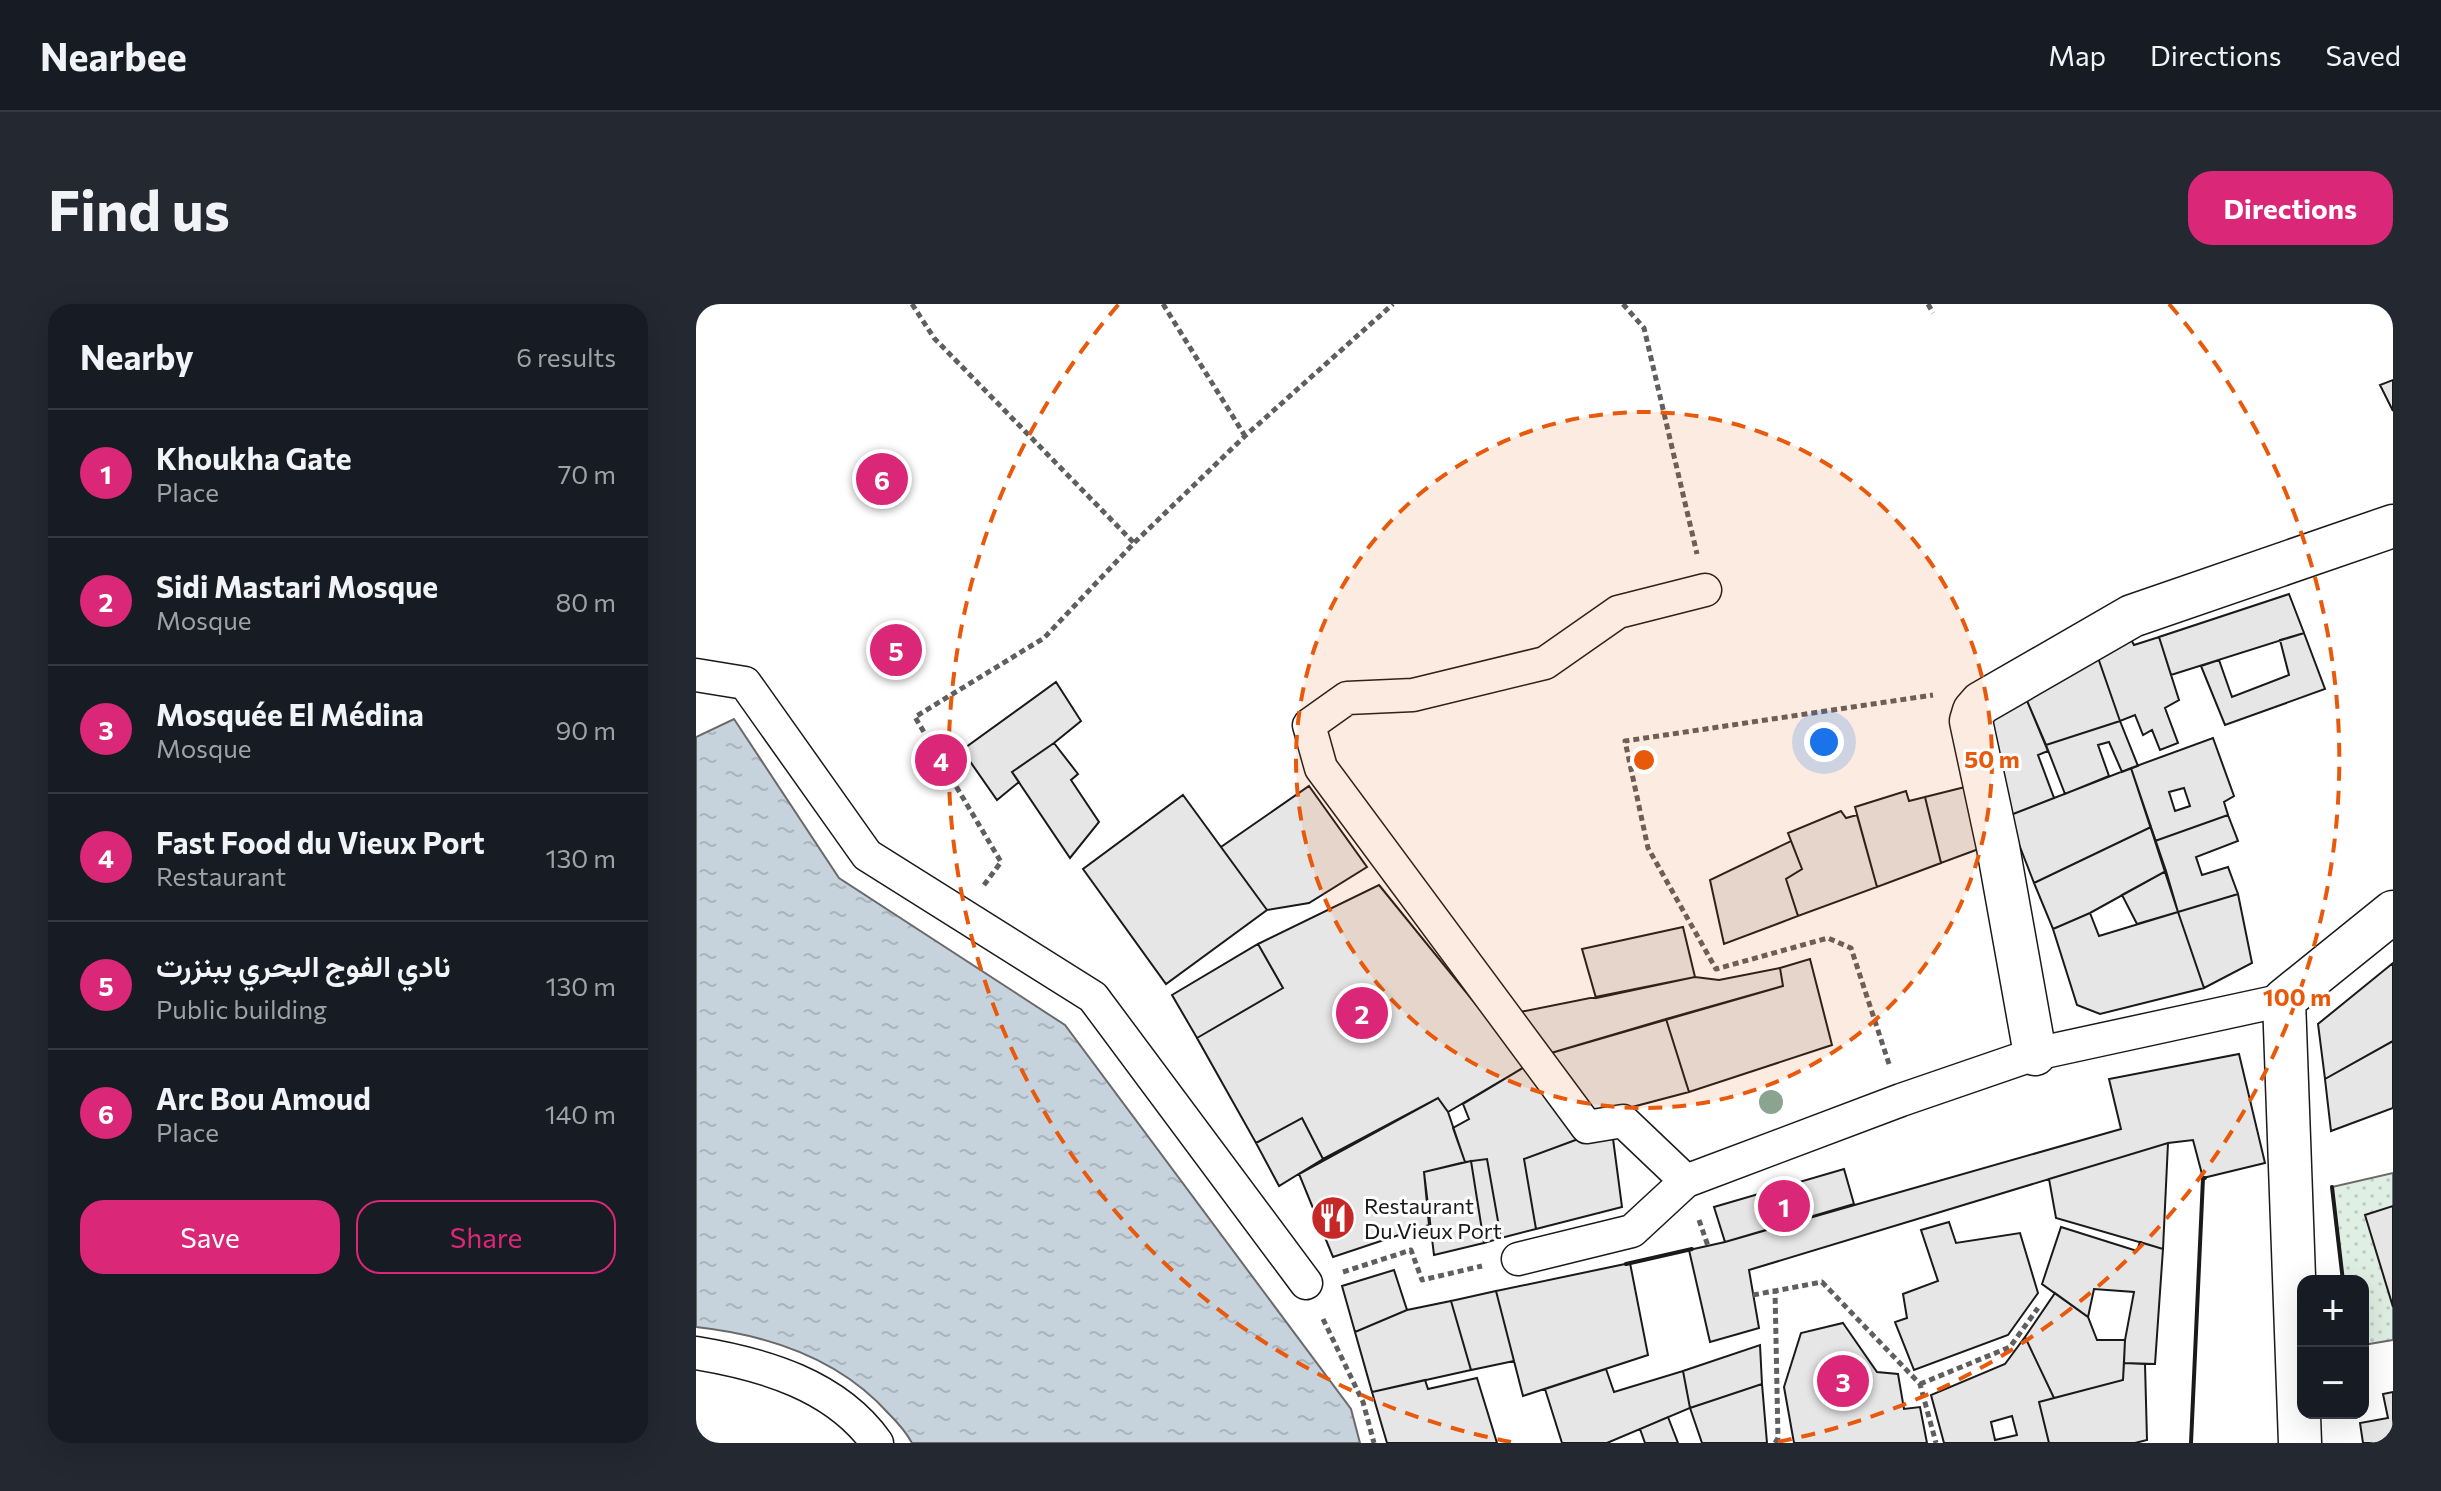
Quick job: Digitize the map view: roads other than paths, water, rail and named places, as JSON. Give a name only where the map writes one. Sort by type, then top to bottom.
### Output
[{"type":"street","points":[[2035,1054],[1998,847],[1971,721],[1974,711],[1981,703],[2132,616],[2393,526]]},
{"type":"street","points":[[1686,1181],[1623,1121],[1587,1127],[1321,768],[1309,725],[1347,698],[1413,695],[1545,663],[1618,612],[1705,590]]},
{"type":"street","points":[[696,675],[745,683],[867,855],[1093,997],[1306,1283]]},
{"type":"street","points":[[1504,1262],[1632,1231],[1686,1181],[1901,1100],[2035,1054],[2284,1000],[2393,912]]},
{"type":"street","points":[[2284,1000],[2300,1443]]},
{"type":"street","points":[[696,1353],[764,1367],[816,1389],[863,1423],[877,1443]]},
{"type":"water","points":[[734,719],[839,878],[1065,1025],[1351,1409],[1360,1443],[912,1443],[899,1424],[869,1395],[825,1364],[776,1343],[696,1327],[696,737]]},
{"type":"place","name":"Arc Bou Amoud","points":[[882,479]]},
{"type":"place","name":"نادي الفوج البحري ببنزرت","points":[[896,650]]},
{"type":"place","name":"Fast Food du Vieux Port","points":[[941,760]]},
{"type":"place","name":"Sidi Mastari Mosque","points":[[1362,1013]]},
{"type":"place","name":"Khoukha Gate","points":[[1784,1206]]},
{"type":"place","name":"Restaurant Du Vieux Port","points":[[1333,1218]]},
{"type":"place","name":"Mosquée El Médina","points":[[1843,1381]]}]
